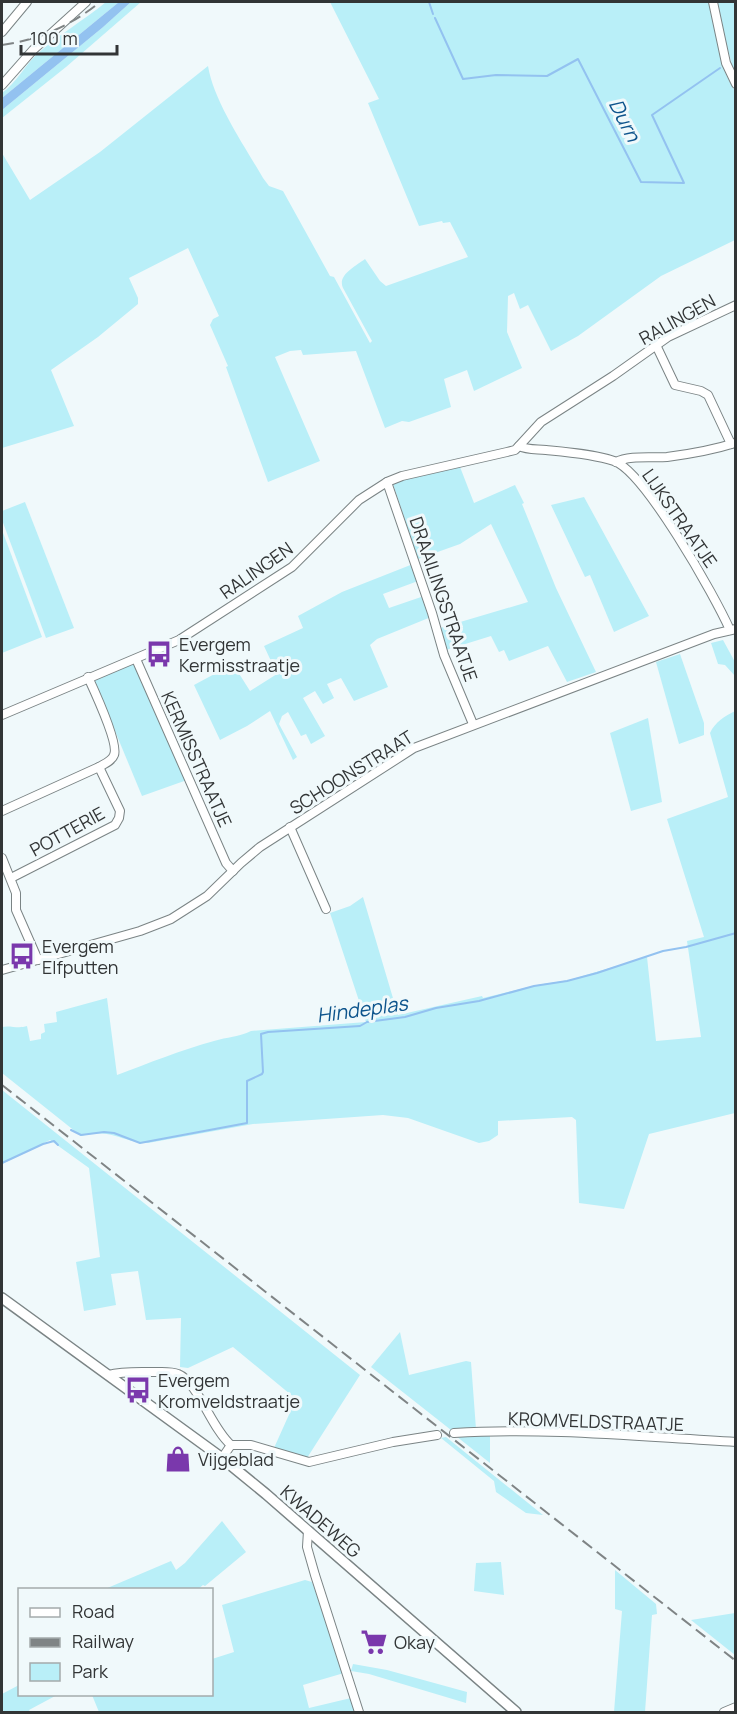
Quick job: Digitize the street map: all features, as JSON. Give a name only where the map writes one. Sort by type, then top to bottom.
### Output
[{"type":"main road","name":"KWADEWEG","points":[[2,1298],[222,1458],[516,1713]]},
{"type":"street","points":[[2,32],[27,2]]},
{"type":"street","points":[[2,85],[33,50],[87,2]]},
{"type":"street","points":[[713,2],[726,63],[735,84]]},
{"type":"street","name":"RALINGEN","points":[[2,715],[179,640],[292,567],[359,500],[387,482],[402,476],[515,450],[542,422],[668,337],[735,305]]},
{"type":"street","points":[[616,462],[624,459],[685,454],[733,444],[708,394],[675,385],[656,345]]},
{"type":"street","name":"RALINGEN","points":[[519,446],[616,462]]},
{"type":"street","name":"LIJKSTRAATJE","points":[[616,462],[637,481],[680,541],[707,582],[733,629]]},
{"type":"street","name":"DRAAILINGSTRAATJE","points":[[387,482],[444,655],[473,724]]},
{"type":"street","name":"SCHOONSTRAAT","points":[[2,970],[140,931],[171,919],[207,896],[260,847],[400,756],[434,739],[733,629]]},
{"type":"street","name":"KERMISSTRAATJE","points":[[136,658],[226,863],[233,871]]},
{"type":"street","points":[[2,811],[99,767],[115,755],[115,749],[88,677]]},
{"type":"street","name":"POTTERIE","points":[[10,878],[115,825],[120,811],[99,767]]},
{"type":"street","points":[[290,827],[326,909]]},
{"type":"street","points":[[2,858],[16,893],[16,910],[39,960]]},
{"type":"street","points":[[108,1375],[121,1372],[175,1372],[184,1377],[218,1431],[231,1445],[251,1445],[309,1462],[393,1442],[437,1435]]},
{"type":"street","name":"KROMVELDSTRAATJE","points":[[454,1433],[507,1431],[735,1442]]},
{"type":"street","points":[[222,1458],[231,1445]]},
{"type":"street","points":[[308,1531],[307,1546],[315,1575],[359,1713]]},
{"type":"street","points":[[724,1713],[735,1707]]},
{"type":"green space","points":[[106,2],[119,2],[2,98],[2,93],[12,85],[36,55]]},
{"type":"green space","points":[[131,2],[141,2],[66,67],[2,118],[2,110]]},
{"type":"green space","points":[[330,2],[710,2],[721,60],[735,91],[735,240],[661,276],[578,336],[551,351],[528,305],[520,309],[514,293],[508,296],[507,332],[522,368],[474,391],[467,370],[444,379],[451,407],[409,422],[402,421],[385,428],[356,351],[303,355],[301,350],[290,351],[275,357],[320,461],[268,482],[226,367],[228,366],[210,325],[213,319],[219,316],[188,248],[129,278],[138,298],[138,304],[98,337],[51,370],[74,426],[2,448],[2,153],[30,200],[100,152],[208,66],[216,94],[239,138],[269,186],[283,191],[370,343],[372,341],[343,288],[343,279],[348,271],[365,259],[386,286],[468,257],[450,222],[443,223],[442,221],[419,226],[368,103],[379,99]]},
{"type":"green space","points":[[718,2],[735,2],[735,75],[722,29]]},
{"type":"green space","points":[[460,467],[474,503],[515,485],[556,588],[596,672],[567,682],[548,646],[509,661],[504,650],[499,652],[491,636],[446,650],[440,628],[528,602],[491,524],[460,544],[418,559],[393,484],[411,477]]},
{"type":"green space","points":[[584,497],[649,616],[614,632],[590,575],[585,577],[551,505]]},
{"type":"green space","points":[[25,502],[74,628],[46,638],[2,520],[2,511]]},
{"type":"green space","points":[[2,530],[42,637],[2,653]]},
{"type":"green space","points":[[413,564],[418,581],[383,594],[389,608],[424,596],[431,617],[377,639],[370,645],[388,687],[354,701],[341,678],[327,684],[334,698],[323,704],[315,691],[303,698],[325,736],[311,744],[306,734],[301,736],[288,712],[282,716],[279,724],[297,757],[293,760],[270,711],[220,740],[194,685],[233,664],[250,691],[277,674],[264,646],[303,628],[298,616],[342,592]]},
{"type":"green space","points":[[723,640],[735,662],[735,676],[725,665],[718,664],[711,643]]},
{"type":"green space","points":[[680,654],[704,723],[704,735],[679,744],[656,662]]},
{"type":"green space","points":[[134,663],[187,780],[142,796],[93,678]]},
{"type":"green space","points":[[735,711],[735,1113],[649,1134],[624,1209],[579,1203],[576,1120],[572,1117],[498,1121],[498,1135],[489,1141],[479,1143],[408,1118],[383,1115],[253,1124],[148,1143],[108,1134],[81,1136],[2,1073],[2,1027],[27,1026],[30,1041],[41,1039],[41,1034],[45,1032],[44,1024],[57,1022],[56,1012],[107,998],[117,1075],[189,1048],[251,1031],[366,1022],[330,913],[350,906],[363,897],[398,1015],[569,980],[647,957],[656,1041],[701,1037],[687,941],[704,937],[667,819],[728,797],[710,733],[717,723]]},
{"type":"green space","points":[[648,718],[662,802],[631,811],[610,733]]},
{"type":"green space","points":[[2,1090],[360,1375],[307,1458],[274,1448],[296,1399],[233,1347],[188,1368],[180,1367],[181,1318],[146,1320],[138,1271],[111,1274],[116,1305],[84,1311],[76,1262],[100,1257],[89,1168],[50,1140],[2,1164]]},
{"type":"green space","points":[[400,1332],[409,1375],[466,1361],[471,1362],[476,1429],[451,1430],[371,1367]]},
{"type":"green space","points":[[490,1434],[490,1463],[456,1436]]},
{"type":"green space","points":[[446,1437],[543,1515],[526,1513],[496,1492],[494,1481],[441,1438]]},
{"type":"green space","points":[[222,1521],[246,1552],[205,1586],[199,1588],[107,1588],[171,1561],[176,1570]]},
{"type":"green space","points":[[501,1562],[504,1595],[474,1591],[476,1563]]},
{"type":"green space","points":[[615,1570],[656,1604],[657,1614],[652,1615],[645,1712],[614,1712],[622,1611],[615,1609]]},
{"type":"green space","points":[[305,1580],[312,1582],[344,1673],[303,1685],[309,1708],[351,1698],[356,1712],[99,1712],[92,1696],[213,1696],[213,1659],[234,1652],[222,1605]]},
{"type":"green space","points":[[735,1613],[735,1655],[691,1620]]},
{"type":"green space","points":[[353,1664],[387,1670],[467,1692],[466,1703],[369,1674],[351,1671]]},
{"type":"green space","points":[[18,1686],[18,1696],[55,1696],[29,1710],[30,1712],[2,1712],[2,1694]]},
{"type":"shaded area","points":[[119,2],[131,2],[2,110],[2,98]]},
{"type":"waterway","name":"Durn","points":[[429,2],[433,14]]},
{"type":"waterway","name":"Durn","points":[[435,18],[463,79],[496,75],[547,76],[578,59],[641,182],[684,183],[652,115],[720,68]]},
{"type":"waterway","name":"Hindeplas","points":[[71,1130],[81,1135],[114,1133],[140,1143],[247,1123],[247,1081],[263,1072],[261,1034],[360,1026],[367,1022],[405,1017],[534,986],[567,981],[663,951],[736,933]]},
{"type":"waterway","name":"Hindeplas","points":[[2,1163],[43,1144],[54,1141],[58,1145]]},
{"type":"railway","points":[[2,45],[16,43],[54,30],[78,18],[100,2]]},
{"type":"railway","points":[[2,1085],[736,1661]]},
{"type":"place","name":"Evergem Kermisstraatje","points":[[159,654]]},
{"type":"place","name":"Evergem Elfputten","points":[[22,956]]},
{"type":"place","name":"Evergem Kromveldstraatje","points":[[138,1390]]},
{"type":"place","name":"Vijgeblad","points":[[178,1459]]},
{"type":"place","name":"Okay","points":[[374,1642]]}]
